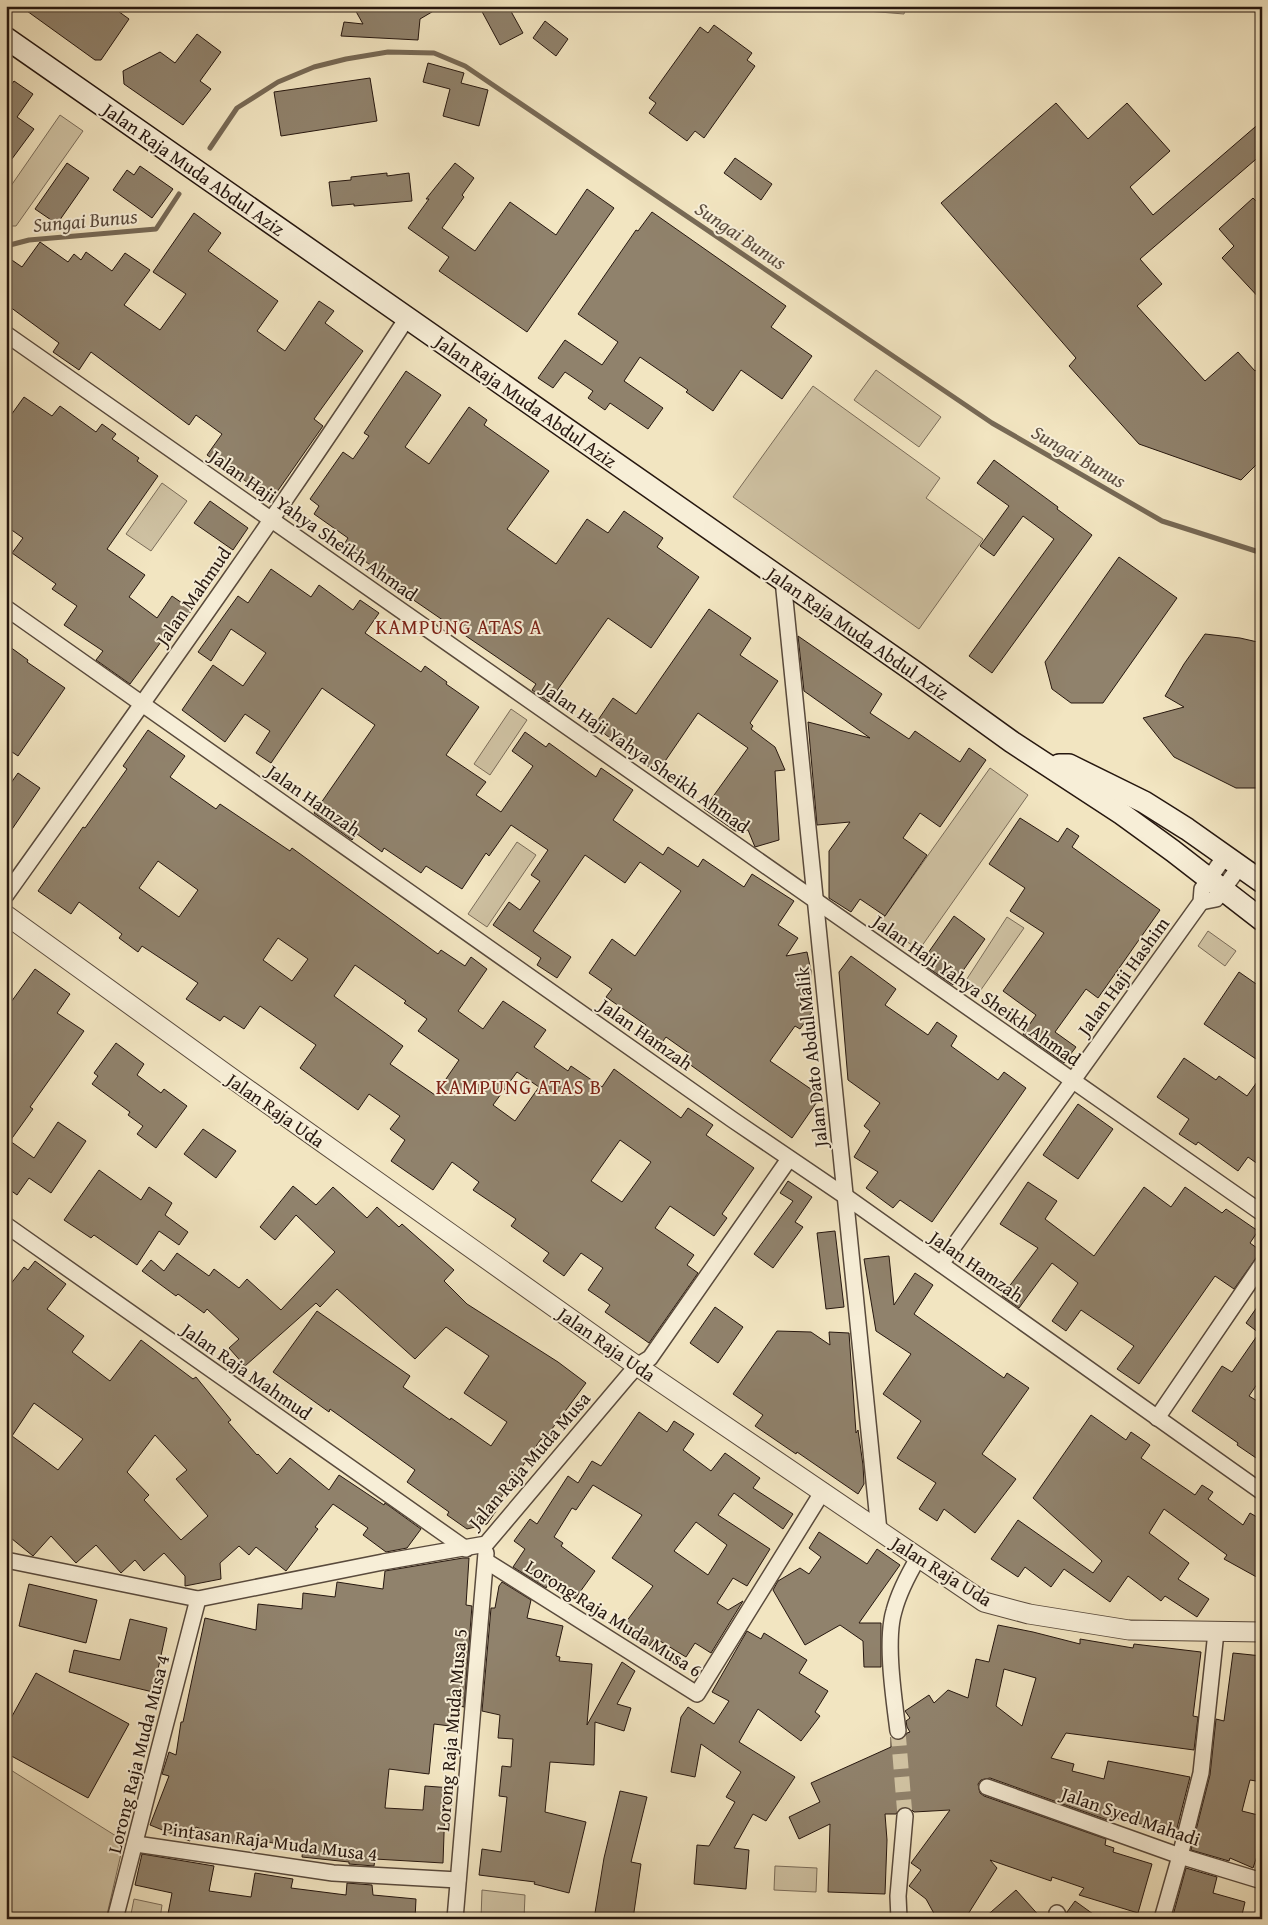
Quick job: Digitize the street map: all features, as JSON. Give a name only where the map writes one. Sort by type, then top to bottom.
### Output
[{"type":"main road","name":"Jalan Raja Muda Abdul Aziz","points":[[6,38],[1046,765],[1130,820],[1262,920]]},
{"type":"main road","points":[[1046,765],[1069,765],[1137,799],[1187,829],[1262,882]]},
{"type":"street","name":"Jalan Mahmud","points":[[6,895],[271,520],[360,391],[407,318]]},
{"type":"street","name":"Jalan Haji Yahya Sheikh Ahmad","points":[[6,334],[1262,1214]]},
{"type":"street","name":"Jalan Dato Abdul Malik","points":[[783,580],[878,1530]]},
{"type":"street","name":"Jalan Hamzah","points":[[6,608],[789,1159],[845,1196],[1262,1492]]},
{"type":"street","name":"Jalan Haji Hashim","points":[[941,1264],[1202,902],[1202,889],[1216,884],[1232,861]]},
{"type":"street","name":"Jalan Raja Uda","points":[[6,915],[220,1070],[637,1366],[984,1602],[1029,1614],[1129,1630],[1262,1632]]},
{"type":"street","name":"Jalan Raja Muda Musa","points":[[6,1560],[198,1599],[486,1544],[637,1366],[650,1358],[789,1159]]},
{"type":"street","name":"Jalan Raja Mahmud","points":[[6,1225],[466,1549]]},
{"type":"street","points":[[1158,1418],[1262,1264]]},
{"type":"street","name":"Lorong Raja Muda Musa 6","points":[[486,1561],[697,1694],[823,1491]]},
{"type":"street","name":"Lorong Raja Muda Musa 5","points":[[455,1919],[486,1544]]},
{"type":"street","points":[[898,1731],[892,1677],[891,1633],[893,1613],[908,1575],[918,1558]]},
{"type":"street","name":"Lorong Raja Muda Musa 4","points":[[115,1919],[198,1599]]},
{"type":"street","points":[[1162,1919],[1201,1773],[1216,1632]]},
{"type":"street","name":"Jalan Syed Mahadi","points":[[987,1786],[1180,1856],[1262,1881]]},
{"type":"street","points":[[899,1919],[898,1896],[905,1816]]},
{"type":"street","name":"Pintasan Raja Muda Musa 4","points":[[136,1844],[333,1873],[458,1880]]},
{"type":"shaded area","points":[[830,6],[906,6],[904,14],[830,8]]},
{"type":"shaded area","points":[[60,115],[83,131],[16,226],[6,226],[6,193]]},
{"type":"shaded area","points":[[876,370],[941,417],[919,447],[854,400]]},
{"type":"shaded area","points":[[813,386],[940,478],[926,498],[983,539],[919,629],[733,497]]},
{"type":"shaded area","points":[[162,483],[187,501],[151,551],[126,534]]},
{"type":"shaded area","points":[[511,709],[527,720],[490,775],[474,764]]},
{"type":"shaded area","points":[[990,768],[1028,795],[919,950],[880,923]]},
{"type":"shaded area","points":[[517,842],[536,855],[487,927],[468,914]]},
{"type":"shaded area","points":[[1007,917],[1024,928],[978,994],[963,985]]},
{"type":"shaded area","points":[[1208,931],[1236,951],[1225,966],[1198,946]]},
{"type":"shaded area","points":[[6,1767],[124,1841],[106,1919],[6,1919]]},
{"type":"shaded area","points":[[775,1866],[817,1868],[816,1892],[774,1890]]},
{"type":"shaded area","points":[[482,1890],[525,1895],[524,1919],[481,1919]]},
{"type":"shaded area","points":[[134,1899],[162,1905],[160,1919],[130,1919]]},
{"type":"building","points":[[20,6],[111,6],[129,19],[101,60],[95,60]]},
{"type":"building","points":[[353,6],[442,6],[420,19],[418,40],[341,36],[344,22],[363,24]]},
{"type":"building","points":[[479,6],[508,6],[523,33],[500,45]]},
{"type":"building","points":[[545,21],[568,39],[556,56],[533,38]]},
{"type":"building","points":[[714,25],[752,53],[747,60],[755,66],[704,138],[695,131],[687,141],[649,113],[656,103],[649,98],[700,27],[708,33]]},
{"type":"building","points":[[197,34],[221,52],[200,81],[211,89],[183,125],[124,84],[123,71],[160,52],[175,63]]},
{"type":"building","points":[[428,63],[464,73],[461,83],[488,90],[479,126],[443,116],[450,89],[423,82]]},
{"type":"building","points":[[370,78],[377,121],[281,136],[274,92]]},
{"type":"building","points":[[14,81],[33,94],[17,117],[34,129],[6,167],[6,92]]},
{"type":"building","points":[[1056,103],[1088,139],[1127,103],[1170,151],[1130,187],[1153,215],[1262,121],[1262,154],[1140,259],[1162,284],[1137,306],[1205,381],[1238,352],[1255,371],[1262,365],[1262,459],[1241,480],[1139,444],[1069,366],[1076,358],[941,203]]},
{"type":"building","points":[[735,158],[772,184],[761,200],[724,173]]},
{"type":"building","points":[[67,163],[89,178],[57,224],[35,209]]},
{"type":"building","points":[[455,163],[474,178],[462,195],[464,197],[442,228],[475,251],[510,202],[556,235],[587,189],[614,208],[527,332],[439,271],[449,257],[408,228],[429,199],[426,199]]},
{"type":"building","points":[[140,166],[173,189],[152,218],[113,190],[127,170],[134,175]]},
{"type":"building","points":[[387,173],[387,176],[409,173],[412,201],[332,206],[329,182],[351,180],[351,177]]},
{"type":"building","points":[[1253,198],[1262,207],[1262,301],[1222,258],[1234,246],[1219,229]]},
{"type":"building","points":[[652,212],[786,306],[771,327],[812,356],[782,399],[741,370],[713,411],[686,392],[688,390],[640,357],[624,381],[663,408],[648,429],[610,403],[605,410],[588,398],[593,391],[565,372],[553,388],[538,378],[565,340],[602,365],[618,342],[578,314],[636,230],[638,231]]},
{"type":"building","points":[[194,213],[221,233],[208,251],[278,301],[257,331],[285,351],[319,301],[334,311],[325,323],[363,351],[314,419],[323,426],[272,499],[207,455],[222,434],[196,415],[189,425],[91,352],[79,370],[53,352],[59,343],[6,304],[6,256],[22,267],[40,242],[68,262],[74,254],[81,260],[86,252],[112,271],[125,253],[150,270],[124,305],[160,330],[186,294],[153,272]]},
{"type":"building","points":[[406,371],[441,395],[405,447],[429,464],[469,407],[487,420],[484,425],[549,471],[507,529],[556,564],[587,519],[608,533],[624,511],[663,538],[657,547],[699,577],[651,648],[608,618],[549,702],[532,690],[536,684],[380,577],[382,573],[343,546],[348,538],[314,514],[319,506],[310,499],[343,452],[353,459],[369,436],[364,433]]},
{"type":"building","points":[[24,397],[52,416],[60,406],[96,432],[102,424],[116,434],[112,439],[139,458],[137,461],[158,476],[107,549],[145,575],[129,597],[157,618],[172,596],[192,610],[174,635],[169,631],[130,684],[96,660],[103,651],[64,625],[77,606],[52,589],[56,584],[12,553],[23,538],[6,526],[6,422]]},
{"type":"building","points":[[994,460],[1058,507],[1057,509],[1092,535],[992,673],[969,656],[1054,539],[1023,516],[994,556],[980,546],[1009,506],[977,483]]},
{"type":"building","points":[[210,501],[248,528],[233,550],[194,523]]},
{"type":"building","points":[[1119,557],[1177,598],[1103,703],[1071,703],[1052,689],[1045,662]]},
{"type":"building","points":[[271,569],[311,597],[319,585],[353,610],[360,600],[379,613],[365,633],[421,672],[425,666],[447,682],[446,684],[479,707],[446,755],[486,782],[476,795],[501,812],[533,766],[512,751],[525,732],[546,747],[549,743],[596,777],[601,768],[633,790],[613,820],[663,855],[668,847],[698,867],[703,859],[744,887],[752,874],[794,901],[778,925],[798,938],[786,956],[807,952],[811,971],[810,991],[800,1004],[812,1012],[800,1029],[795,1026],[770,1061],[821,1096],[792,1138],[685,1061],[690,1054],[666,1037],[657,1049],[639,1036],[646,1025],[606,997],[612,989],[589,973],[612,939],[635,956],[681,891],[640,862],[625,883],[585,855],[533,931],[571,957],[557,978],[537,965],[541,958],[493,925],[509,902],[520,910],[540,881],[531,875],[548,850],[511,825],[489,856],[486,853],[462,889],[426,866],[421,873],[384,848],[382,852],[357,834],[352,840],[314,813],[375,725],[322,688],[271,763],[256,753],[270,731],[245,714],[225,742],[182,710],[213,665],[243,686],[266,653],[231,629],[211,661],[198,652],[238,596],[248,603]]},
{"type":"building","points":[[709,609],[751,638],[740,655],[778,681],[750,723],[753,726],[751,729],[775,747],[785,770],[775,771],[779,840],[755,847],[748,830],[735,831],[704,809],[748,748],[698,713],[657,773],[594,726],[613,698],[636,714]]},
{"type":"building","points":[[1205,634],[1240,638],[1262,643],[1262,788],[1236,788],[1174,757],[1143,718],[1184,707],[1165,696]]},
{"type":"building","points":[[798,636],[882,694],[870,713],[909,739],[915,731],[960,762],[969,748],[986,760],[940,827],[920,813],[903,838],[927,855],[885,916],[860,899],[851,912],[829,898],[829,851],[850,822],[817,825],[808,722],[870,738],[804,691]]},
{"type":"building","points":[[6,644],[28,660],[27,662],[65,688],[18,756],[6,748]]},
{"type":"building","points":[[148,730],[185,756],[170,777],[216,809],[220,804],[290,851],[292,848],[438,954],[441,950],[465,966],[471,957],[487,969],[458,1011],[483,1029],[503,1001],[546,1030],[534,1047],[568,1071],[571,1066],[602,1087],[614,1069],[681,1118],[688,1108],[713,1125],[706,1135],[754,1168],[722,1214],[727,1218],[714,1236],[670,1206],[655,1228],[694,1255],[687,1265],[698,1273],[649,1343],[605,1312],[610,1305],[588,1290],[603,1268],[581,1253],[564,1276],[543,1261],[549,1253],[511,1226],[516,1219],[473,1190],[479,1182],[452,1162],[433,1190],[391,1161],[405,1140],[390,1129],[400,1116],[369,1094],[358,1110],[300,1068],[316,1045],[260,1006],[244,1029],[224,1016],[220,1021],[186,999],[198,983],[142,946],[138,952],[119,938],[122,934],[79,902],[71,914],[38,891],[127,769],[123,766]],"holes":[[[158,861],[198,890],[179,917],[139,888]],[[278,938],[308,959],[292,981],[263,960]],[[355,965],[406,1001],[404,1003],[427,1019],[418,1031],[459,1060],[435,1095],[390,1064],[403,1046],[334,996]],[[517,1072],[539,1087],[515,1121],[493,1105]],[[620,1140],[651,1162],[622,1202],[591,1181]]]},
{"type":"building","points":[[18,773],[40,788],[6,838],[6,790]]},
{"type":"building","points":[[1020,818],[1058,842],[1067,828],[1079,836],[1072,847],[1160,910],[1098,998],[1086,989],[1055,1032],[1076,1047],[1064,1063],[1023,1034],[1036,1015],[1003,991],[1044,933],[1010,911],[1025,888],[989,864]]},
{"type":"building","points":[[954,916],[985,939],[953,985],[921,963]]},
{"type":"building","points":[[851,956],[896,989],[885,1005],[928,1035],[937,1022],[957,1036],[951,1046],[998,1080],[1004,1072],[1026,1088],[932,1222],[900,1200],[893,1208],[866,1188],[878,1172],[854,1157],[870,1131],[864,1126],[880,1103],[848,1080],[839,972]]},
{"type":"building","points":[[35,969],[70,994],[57,1013],[84,1031],[30,1107],[33,1109],[10,1141],[34,1158],[58,1122],[86,1141],[51,1193],[29,1178],[17,1195],[6,1187],[6,1009]]},
{"type":"building","points":[[1239,972],[1262,988],[1262,1063],[1204,1024]]},
{"type":"building","points":[[116,1043],[144,1064],[137,1075],[161,1093],[164,1089],[187,1106],[156,1148],[137,1134],[143,1126],[128,1115],[130,1112],[92,1084],[98,1076],[94,1073]]},
{"type":"building","points":[[1184,1058],[1216,1080],[1219,1076],[1247,1096],[1262,1075],[1262,1167],[1248,1157],[1238,1171],[1198,1142],[1196,1145],[1179,1134],[1189,1119],[1157,1097]]},
{"type":"building","points":[[1078,1104],[1113,1129],[1078,1179],[1043,1155]]},
{"type":"building","points":[[203,1129],[236,1151],[216,1178],[184,1154]]},
{"type":"building","points":[[99,1170],[141,1200],[149,1187],[172,1203],[165,1215],[188,1232],[179,1245],[159,1231],[137,1265],[94,1235],[91,1238],[64,1220]]},
{"type":"building","points":[[788,1181],[812,1197],[795,1222],[803,1227],[773,1268],[754,1254],[793,1201],[780,1193]]},
{"type":"building","points":[[1028,1182],[1057,1201],[1045,1219],[1094,1256],[1144,1187],[1171,1207],[1185,1187],[1222,1213],[1226,1209],[1258,1231],[1250,1243],[1261,1251],[1234,1289],[1215,1276],[1139,1384],[1117,1369],[1134,1346],[1081,1310],[1066,1331],[1052,1321],[1078,1283],[1052,1263],[1019,1308],[1002,1296],[1038,1248],[1000,1224]]},
{"type":"building","points":[[293,1186],[316,1205],[333,1187],[367,1218],[377,1207],[399,1227],[402,1224],[454,1270],[444,1281],[467,1304],[558,1362],[586,1383],[543,1441],[541,1439],[493,1509],[496,1511],[487,1524],[467,1529],[447,1515],[449,1512],[407,1482],[415,1470],[330,1409],[329,1412],[273,1372],[317,1311],[410,1376],[403,1387],[491,1446],[507,1422],[464,1393],[489,1356],[446,1327],[415,1359],[337,1289],[320,1307],[316,1303],[245,1366],[229,1348],[239,1339],[207,1309],[204,1313],[178,1294],[176,1296],[142,1271],[151,1260],[164,1271],[177,1253],[209,1276],[214,1269],[239,1288],[247,1279],[281,1310],[335,1252],[296,1215],[275,1240],[260,1227]]},
{"type":"building","points":[[835,1231],[844,1307],[826,1309],[817,1233]]},
{"type":"building","points":[[889,1256],[894,1305],[915,1273],[933,1285],[914,1314],[1004,1378],[1007,1373],[1029,1388],[982,1454],[1016,1479],[975,1533],[944,1509],[937,1521],[919,1509],[936,1483],[897,1458],[921,1421],[883,1394],[911,1354],[876,1331],[864,1259]]},
{"type":"building","points":[[35,1261],[66,1284],[47,1309],[84,1336],[72,1352],[110,1381],[141,1340],[193,1379],[196,1377],[231,1420],[228,1422],[257,1455],[277,1474],[290,1458],[329,1490],[339,1475],[384,1505],[385,1503],[421,1529],[407,1548],[386,1552],[363,1535],[368,1528],[333,1504],[315,1527],[318,1529],[286,1571],[256,1547],[249,1555],[239,1546],[220,1563],[221,1579],[185,1586],[185,1576],[164,1553],[144,1571],[135,1560],[121,1573],[96,1545],[76,1563],[51,1536],[33,1556],[6,1534],[6,1290],[24,1267],[28,1270]],"holes":[[[34,1403],[83,1439],[58,1470],[12,1436]],[[155,1435],[187,1470],[176,1479],[208,1516],[181,1540],[144,1500],[149,1495],[127,1472]]]},
{"type":"building","points":[[1262,1300],[1262,1377],[1249,1396],[1262,1404],[1262,1462],[1192,1411],[1222,1366],[1232,1372],[1259,1333],[1246,1323]]},
{"type":"building","points":[[715,1307],[743,1327],[718,1363],[690,1343]]},
{"type":"building","points":[[777,1331],[811,1332],[830,1345],[829,1332],[849,1333],[856,1433],[858,1430],[863,1465],[864,1484],[858,1494],[755,1426],[763,1415],[733,1394]]},
{"type":"building","points":[[639,1412],[667,1432],[674,1421],[694,1434],[683,1450],[711,1471],[725,1453],[760,1478],[753,1488],[793,1514],[783,1529],[734,1493],[718,1515],[770,1549],[747,1586],[733,1578],[717,1603],[728,1610],[743,1601],[711,1653],[695,1643],[686,1657],[655,1638],[649,1646],[623,1626],[653,1586],[612,1558],[642,1515],[593,1485],[576,1510],[572,1508],[554,1537],[563,1543],[561,1546],[595,1571],[575,1599],[550,1581],[546,1588],[513,1567],[525,1549],[514,1541],[530,1519],[537,1524],[568,1476],[578,1483],[592,1461],[601,1466]],"holes":[[[696,1522],[727,1545],[708,1575],[674,1551]]]},
{"type":"building","points":[[1091,1415],[1126,1440],[1131,1432],[1150,1445],[1141,1458],[1195,1495],[1202,1485],[1213,1492],[1208,1499],[1243,1525],[1250,1513],[1262,1520],[1262,1580],[1224,1559],[1227,1555],[1164,1509],[1149,1533],[1189,1563],[1178,1579],[1209,1599],[1197,1617],[1165,1596],[1161,1601],[1128,1576],[1110,1602],[1064,1569],[1051,1587],[1025,1567],[1018,1577],[991,1559],[1018,1520],[1093,1573],[1102,1561],[1033,1498]]},
{"type":"building","points":[[819,1532],[867,1564],[877,1549],[900,1565],[859,1623],[881,1623],[881,1667],[864,1667],[863,1641],[840,1625],[805,1645],[773,1590],[778,1581],[800,1568],[809,1574],[821,1557],[809,1548]]},
{"type":"building","points":[[469,1558],[466,1605],[472,1606],[464,1707],[460,1706],[458,1727],[434,1724],[429,1774],[389,1769],[385,1808],[423,1810],[425,1786],[452,1788],[451,1806],[445,1805],[443,1863],[375,1859],[374,1866],[349,1864],[349,1862],[302,1857],[303,1848],[256,1840],[255,1847],[224,1842],[225,1838],[196,1827],[190,1841],[150,1825],[169,1776],[162,1774],[169,1752],[176,1755],[181,1722],[183,1722],[205,1618],[256,1630],[258,1604],[302,1609],[303,1593],[335,1597],[337,1582],[383,1589],[385,1571]]},
{"type":"building","points":[[502,1582],[531,1600],[527,1618],[563,1626],[556,1656],[560,1657],[559,1661],[592,1664],[587,1725],[622,1662],[635,1671],[617,1704],[631,1708],[624,1731],[595,1722],[594,1765],[550,1762],[545,1812],[586,1822],[569,1893],[534,1884],[535,1882],[479,1875],[482,1849],[501,1852],[507,1797],[499,1796],[502,1766],[511,1767],[513,1739],[498,1738],[500,1715],[482,1711],[491,1608],[495,1608],[499,1586]]},
{"type":"building","points":[[29,1584],[97,1600],[86,1643],[19,1626]]},
{"type":"building","points":[[130,1619],[167,1628],[153,1692],[69,1672],[74,1650],[120,1660]]},
{"type":"building","points":[[998,1625],[1080,1644],[1080,1639],[1133,1648],[1134,1644],[1201,1652],[1193,1716],[1198,1717],[1194,1750],[1066,1733],[1051,1758],[1074,1764],[1072,1771],[1104,1779],[1108,1761],[1190,1777],[1176,1832],[1111,1817],[1110,1821],[990,1778],[981,1780],[978,1784],[980,1793],[984,1796],[1106,1839],[1105,1845],[1114,1848],[1113,1852],[1152,1864],[1138,1913],[1079,1895],[1084,1888],[1052,1877],[1051,1881],[990,1860],[997,1868],[965,1919],[937,1919],[926,1899],[909,1886],[921,1870],[911,1863],[950,1810],[914,1812],[910,1808],[905,1807],[901,1808],[896,1814],[885,1814],[887,1840],[885,1894],[828,1892],[830,1824],[799,1839],[789,1817],[820,1802],[811,1783],[891,1747],[891,1737],[895,1740],[903,1739],[910,1732],[906,1721],[910,1718],[905,1711],[929,1695],[934,1703],[948,1690],[968,1698],[976,1659],[989,1662]],"holes":[[[1004,1669],[1036,1678],[1022,1726],[996,1706]]]},
{"type":"building","points":[[747,1631],[761,1639],[764,1633],[807,1660],[799,1673],[828,1691],[815,1712],[820,1716],[801,1741],[758,1709],[739,1742],[795,1777],[766,1821],[753,1814],[734,1848],[749,1850],[746,1889],[694,1884],[697,1845],[709,1846],[735,1802],[726,1797],[741,1772],[701,1744],[695,1777],[671,1772],[681,1717],[688,1707],[714,1724],[729,1701],[712,1692]]},
{"type":"building","points":[[1233,1653],[1262,1656],[1262,1782],[1250,1780],[1242,1811],[1262,1816],[1262,1841],[1253,1868],[1230,1858],[1229,1861],[1191,1850],[1210,1775],[1216,1719],[1224,1721]]},
{"type":"building","points":[[36,1673],[129,1724],[88,1798],[6,1753],[6,1727]]},
{"type":"building","points":[[620,1791],[647,1797],[631,1862],[641,1864],[633,1919],[594,1919],[604,1858]]},
{"type":"building","points":[[142,1854],[214,1866],[209,1891],[251,1897],[255,1873],[293,1879],[291,1888],[346,1895],[347,1883],[372,1885],[373,1895],[416,1899],[415,1919],[167,1919],[172,1893],[135,1885]]},
{"type":"building","points":[[1186,1868],[1217,1877],[1213,1893],[1245,1902],[1241,1919],[1172,1919]]},
{"type":"building","points":[[1016,1890],[1042,1919],[983,1919]]},
{"type":"building","points":[[1075,1901],[1100,1919],[1069,1919],[1067,1912]]},
{"type":"waterway","name":"Sungai Bunus","points":[[210,148],[237,108],[278,82],[314,67],[346,59],[388,52],[434,53],[465,66],[992,423],[1162,521],[1262,553]]},
{"type":"waterway","name":"Sungai Bunus","points":[[6,246],[29,240],[156,229],[179,194]]},
{"type":"tunnel","points":[[898,1731],[905,1816]]},
{"type":"district","name":"KAMPUNG ATAS A","points":[[459,626]]},
{"type":"district","name":"KAMPUNG ATAS B","points":[[519,1086]]}]
